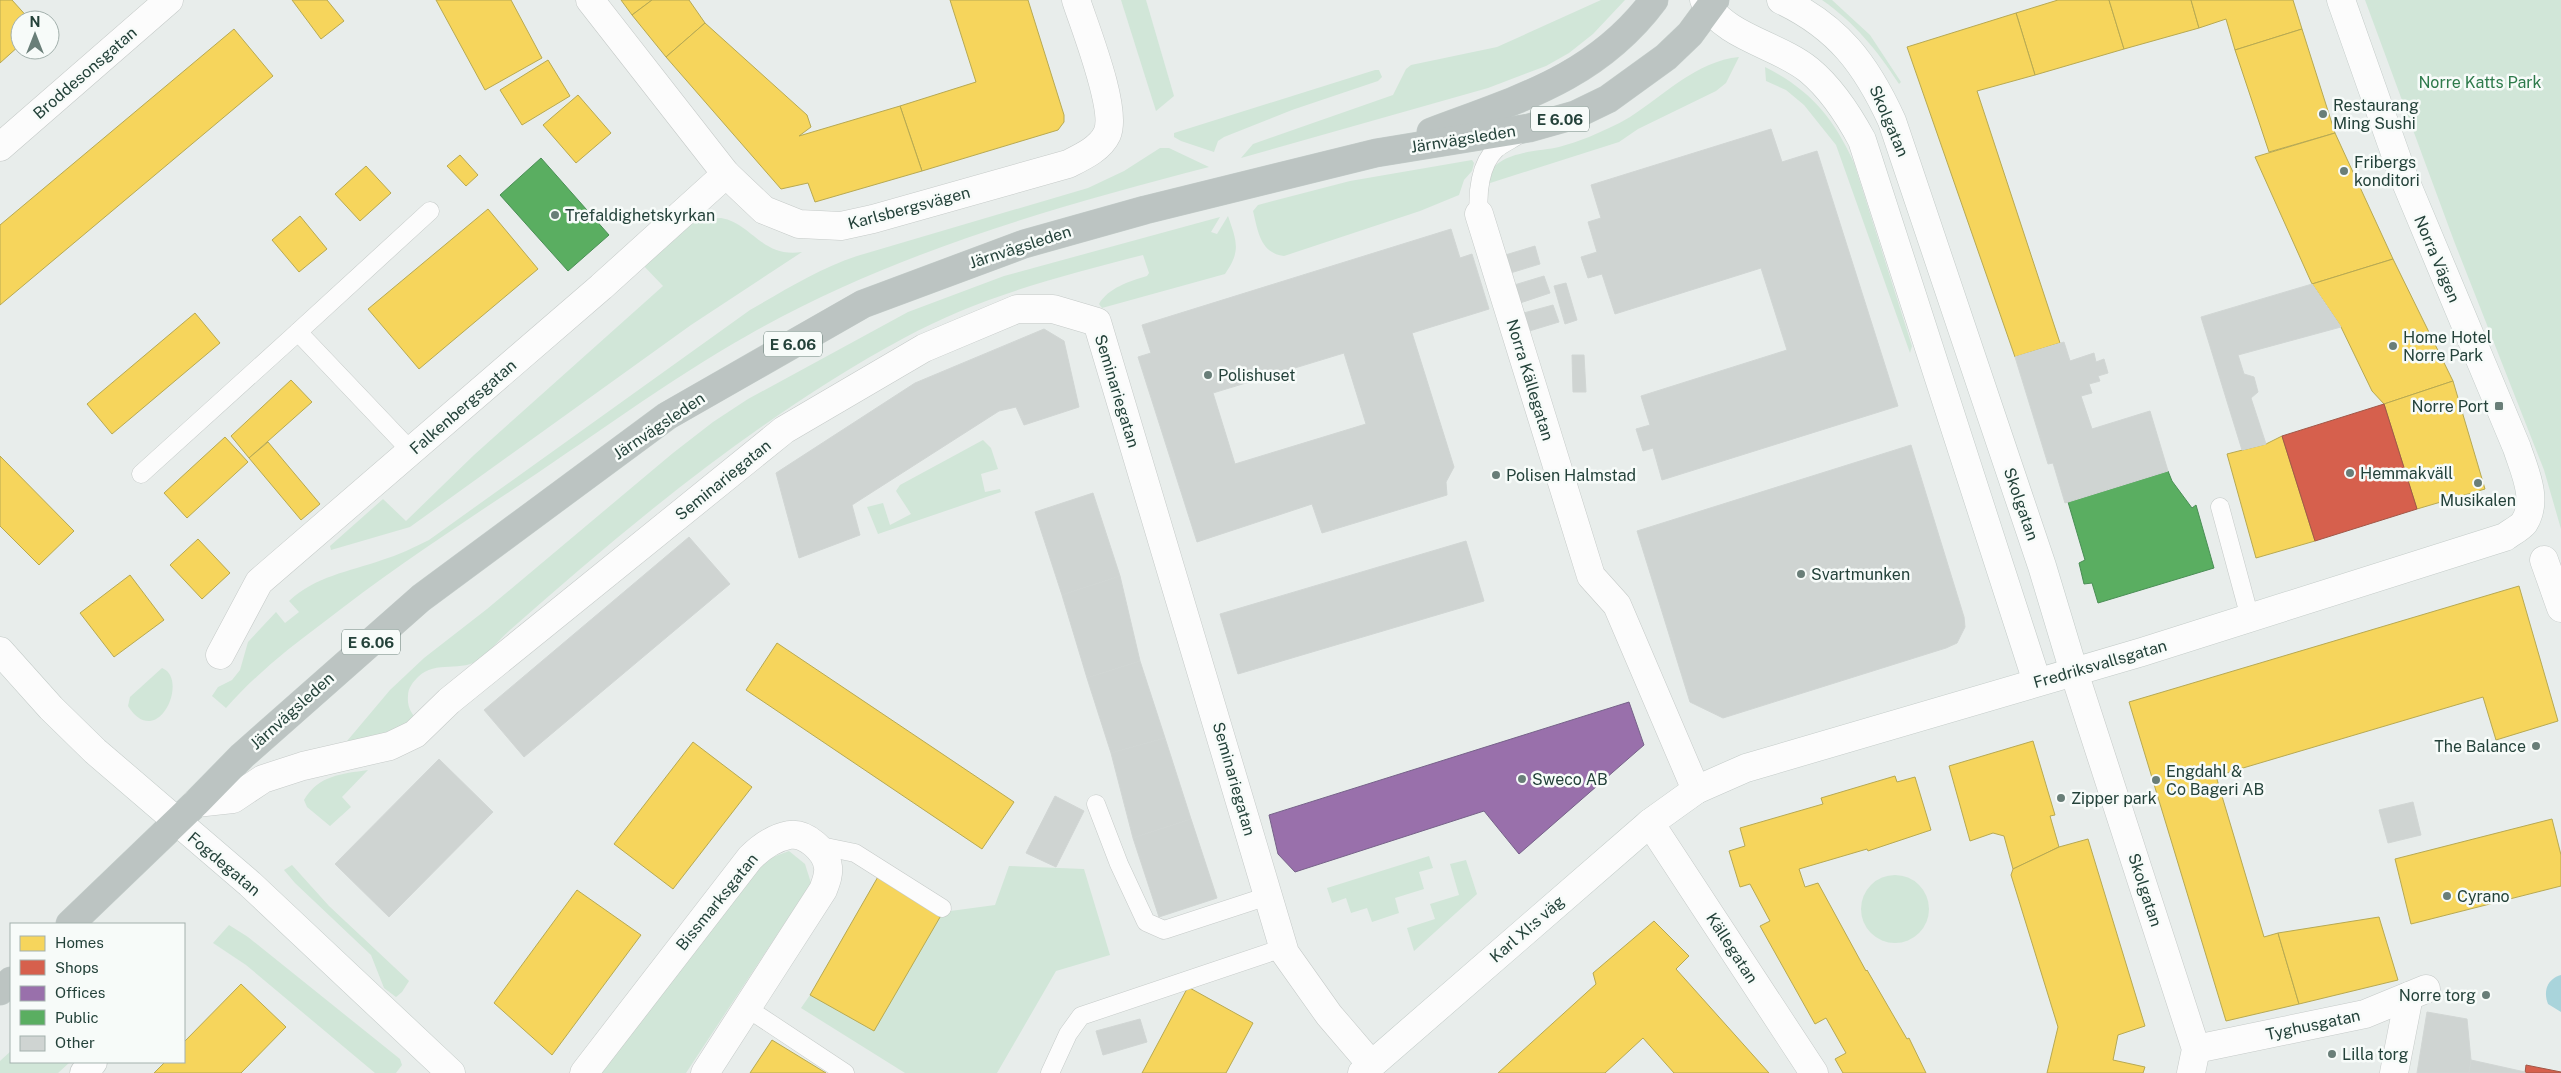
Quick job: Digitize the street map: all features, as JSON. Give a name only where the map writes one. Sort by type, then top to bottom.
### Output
[{"type":"highway","name":"Järnvägsleden","points":[[71,923],[176,823],[257,742],[429,592],[667,416],[864,304],[1024,244],[1250,182],[1376,153],[1529,128],[1575,115],[1608,99],[1666,57],[1690,34],[1710,3]]},
{"type":"highway","name":"Järnvägsleden","points":[[1376,153],[1531,95],[1576,73],[1611,47],[1655,4]]},
{"type":"highway","points":[[0,991],[10,981]]},
{"type":"street","name":"Broddesonsgatan","points":[[0,147],[169,0]]},
{"type":"street","name":"Karlsbergsvägen","points":[[590,0],[726,174],[764,210],[799,224],[841,226],[873,219],[1059,167],[1092,152],[1107,135],[1109,111],[1076,0]]},
{"type":"street","name":"Skolgatan","points":[[1781,0],[1811,16],[1839,39],[1863,65],[1877,87],[1892,121],[2042,566],[2194,1061]]},
{"type":"street","name":"Norra Vägen","points":[[2341,0],[2402,173],[2517,448],[2530,488],[2530,504],[2524,523],[2505,536]]},
{"type":"street","name":"Skolgatan","points":[[1710,3],[1729,26],[1808,69],[1830,91],[1862,140],[2037,682]]},
{"type":"street","name":"Falkenbergsgatan","points":[[220,655],[259,582],[601,287],[726,174]]},
{"type":"street","name":"Norra Källegatan","points":[[1478,214],[1591,576],[1617,605],[1696,790]]},
{"type":"street","name":"Seminariegatan","points":[[196,803],[233,799],[263,779],[303,766],[390,746],[414,734],[450,701],[784,430],[924,348],[1016,309],[1053,309],[1096,322],[1283,948],[1367,1068]]},
{"type":"street","name":"Fredriksvallsgatan","points":[[1696,790],[1746,768],[2074,672],[2505,536]]},
{"type":"street","points":[[2544,560],[2561,608]]},
{"type":"street","name":"Fogdegatan","points":[[0,651],[51,708],[176,823],[250,884],[451,1073]]},
{"type":"street","name":"Karl XI:s väg","points":[[1367,1068],[1650,823],[1696,790]]},
{"type":"street","name":"Källegatan","points":[[1650,823],[1814,1073]]},
{"type":"street","name":"Bissmarksgatan","points":[[584,1073],[750,858],[763,846],[776,838],[792,834],[807,839],[816,845]]},
{"type":"street","points":[[705,1073],[823,890],[828,876],[828,865],[816,845]]},
{"type":"street","name":"Tyghusgatan","points":[[2194,1061],[2365,1014],[2417,993],[2394,1073]]},
{"type":"street","points":[[84,1073],[92,1063]]},
{"type":"lane","points":[[1478,214],[1480,182],[1495,150],[1529,128]]},
{"type":"lane","points":[[141,474],[430,211]]},
{"type":"lane","points":[[298,332],[411,451]]},
{"type":"lane","points":[[2220,507],[2250,618]]},
{"type":"lane","points":[[1096,804],[1119,864],[1146,922],[1164,930],[1268,896]]},
{"type":"lane","points":[[816,845],[855,853],[942,908]]},
{"type":"lane","points":[[1050,1073],[1068,1034],[1081,1016],[1283,948]]},
{"type":"lane","points":[[747,1008],[845,1073]]},
{"type":"green space","points":[[1121,0],[1146,0],[1174,96],[1156,111]]},
{"type":"green space","points":[[1601,0],[1625,0],[1593,34],[1569,53],[1546,66],[1488,88],[1241,158],[1253,144],[1393,95],[1406,69],[1411,65],[1497,47]]},
{"type":"green space","points":[[1822,0],[1832,0],[1870,35],[1901,82],[1899,84],[1865,38],[1845,18]]},
{"type":"green space","name":"Norre Katts Park","points":[[2365,0],[2561,0],[2561,529],[2544,470],[2454,241]]},
{"type":"green space","points":[[1739,57],[1726,83],[1716,91],[1638,129],[1619,142],[1487,184],[1490,173],[1496,165],[1505,159],[1527,152],[1559,147],[1589,137],[1630,117],[1695,72],[1709,65]]},
{"type":"green space","points":[[1765,67],[1795,85],[1819,106],[1838,132],[1846,147],[1854,163],[1912,346],[1910,353],[1836,145],[1804,105],[1786,90],[1766,81]]},
{"type":"green space","points":[[1379,70],[1382,77],[1378,81],[1292,110],[1224,137],[1218,141],[1214,152],[1174,137],[1174,133]]},
{"type":"green space","points":[[1160,148],[1169,148],[1209,167],[1032,216],[916,256],[804,305],[718,352],[687,372],[391,572],[285,652],[249,684],[226,708],[212,696],[218,687],[232,680],[240,670],[248,642],[276,612],[285,623],[299,612],[289,601],[299,593],[321,580],[394,556],[429,540],[750,310],[815,274],[843,261],[1088,188],[1124,171]]},
{"type":"green space","points":[[1472,160],[1474,163],[1472,171],[1464,180],[1459,195],[1420,211],[1284,256],[1270,251],[1261,240],[1253,211],[1258,205],[1350,181]]},
{"type":"green space","points":[[1228,216],[1236,246],[1233,259],[1225,274],[1102,308],[1099,304],[1114,289],[1147,276],[1149,273],[1143,255],[1082,271],[991,299],[932,324],[851,368],[748,436],[650,511],[602,550],[474,663],[433,669],[418,677],[411,685],[408,693],[410,710],[418,720],[410,726],[342,747],[390,690],[424,658],[487,609],[673,453],[713,422],[748,399],[908,312],[1004,276],[1220,217],[1211,232],[1217,234]]},
{"type":"green space","points":[[721,218],[741,226],[776,250],[802,252],[691,325],[410,527],[331,550],[330,546],[383,499],[406,521],[474,455],[663,286],[641,263],[649,253],[692,224],[703,219]]},
{"type":"green space","points":[[983,440],[991,448],[998,469],[981,474],[985,492],[1000,489],[1001,492],[878,534],[867,507],[883,503],[890,525],[911,514],[896,491],[900,485]]},
{"type":"green space","points":[[162,668],[170,675],[173,685],[171,697],[166,708],[159,717],[149,721],[139,718],[128,706],[130,697]]},
{"type":"green space","points":[[368,770],[342,797],[351,807],[330,826],[307,807],[304,800],[317,785],[332,777]]},
{"type":"green space","points":[[789,851],[805,864],[811,883],[686,1073],[598,1073],[762,861]]},
{"type":"green space","points":[[1429,856],[1433,868],[1419,872],[1424,889],[1395,898],[1399,913],[1372,922],[1367,908],[1351,913],[1346,898],[1332,903],[1327,888]]},
{"type":"green space","points":[[1466,860],[1477,894],[1414,951],[1407,928],[1435,919],[1430,904],[1459,895],[1450,864]]},
{"type":"green space","points":[[292,865],[329,906],[409,981],[402,992],[396,997],[384,988],[371,955],[295,883],[284,870]]},
{"type":"green space","points":[[1009,866],[1084,869],[1110,955],[1056,971],[997,1073],[905,1073],[801,1008],[810,995],[943,912],[995,905]]},
{"type":"green space","points":[[1902,875],[1914,881],[1923,890],[1929,902],[1927,922],[1919,933],[1902,943],[1888,943],[1871,933],[1863,922],[1861,902],[1871,885],[1882,877]]},
{"type":"green space","points":[[229,925],[248,937],[400,1059],[402,1065],[396,1073],[375,1073],[246,965],[213,943]]},
{"type":"green space","points":[[10,1052],[10,1063],[69,1063],[58,1073],[0,1073],[0,1061]]},
{"type":"water","points":[[2561,975],[2561,1012],[2548,1004],[2546,990],[2552,979]]},
{"type":"building: Homes","points":[[0,0],[12,0],[21,10],[10,10],[10,54],[0,63]]},
{"type":"building: Homes","points":[[292,0],[327,0],[344,21],[321,39]]},
{"type":"building: Homes","points":[[436,0],[511,0],[542,58],[485,90]]},
{"type":"building: Homes","points":[[621,0],[652,0],[632,15]]},
{"type":"building: Homes","points":[[652,0],[689,0],[705,23],[666,57],[632,15]]},
{"type":"building: Homes","points":[[950,0],[1028,0],[1064,115],[1064,122],[1058,130],[922,171],[900,106],[976,82]]},
{"type":"building: Homes","points":[[2058,0],[2109,0],[2124,49],[2035,75],[2016,13]]},
{"type":"building: Homes","points":[[2109,0],[2191,0],[2199,28],[2124,49]]},
{"type":"building: Homes","points":[[2191,0],[2293,0],[2302,29],[2235,50],[2226,19],[2199,28]]},
{"type":"building: Homes","points":[[2016,13],[2035,75],[1977,91],[2060,343],[2015,357],[1907,47]]},
{"type":"building: Homes","points":[[705,23],[807,115],[811,127],[799,136],[900,106],[922,171],[815,202],[808,183],[781,189],[666,57]]},
{"type":"building: Homes","points":[[234,29],[273,76],[0,305],[0,225]]},
{"type":"building: Homes","points":[[2302,29],[2335,133],[2269,152],[2235,50]]},
{"type":"building: Homes","points":[[548,60],[570,96],[522,125],[500,90]]},
{"type":"building: Homes","points":[[578,95],[611,133],[576,163],[543,125]]},
{"type":"building: Homes","points":[[2335,133],[2393,259],[2312,284],[2255,157]]},
{"type":"building: Homes","points":[[460,155],[478,175],[466,186],[447,166]]},
{"type":"building: Homes","points":[[366,166],[391,193],[360,221],[335,194]]},
{"type":"building: Homes","points":[[488,209],[538,269],[419,369],[368,309]]},
{"type":"building: Homes","points":[[300,216],[327,249],[299,272],[272,240]]},
{"type":"building: Homes","name":"Home Hotel Norre Park","points":[[2393,259],[2453,381],[2384,404],[2372,391],[2341,327],[2312,284]]},
{"type":"building: Homes","points":[[195,313],[220,343],[112,434],[87,404]]},
{"type":"building: Homes","points":[[291,380],[312,402],[249,458],[231,436]]},
{"type":"building: Homes","points":[[2453,381],[2485,489],[2417,509],[2384,404]]},
{"type":"building: Homes","points":[[2282,436],[2315,541],[2256,558],[2227,454],[2266,444]]},
{"type":"building: Homes","points":[[225,437],[248,462],[187,518],[164,493]]},
{"type":"building: Homes","points":[[268,442],[320,504],[301,520],[249,458]]},
{"type":"building: Homes","points":[[0,456],[74,531],[39,565],[0,526]]},
{"type":"building: Homes","points":[[198,539],[230,573],[202,599],[170,565]]},
{"type":"building: Homes","points":[[130,575],[164,620],[114,657],[80,613]]},
{"type":"building: Homes","points":[[2519,586],[2558,721],[2496,740],[2483,697],[2216,776],[2264,937],[2278,933],[2299,1004],[2226,1021],[2129,702]]},
{"type":"building: Homes","points":[[777,643],[1014,802],[982,849],[746,690]]},
{"type":"building: Homes","points":[[2033,741],[2055,815],[2050,816],[2059,847],[2013,869],[2004,836],[1993,833],[1970,841],[1949,766]]},
{"type":"building: Homes","points":[[693,742],[752,787],[673,889],[614,844]]},
{"type":"building: Homes","points":[[1895,776],[1897,782],[1915,777],[1931,830],[1868,851],[1867,849],[1799,869],[1805,887],[1818,883],[1866,971],[1907,1039],[1909,1038],[1926,1073],[1843,1073],[1835,1059],[1846,1053],[1826,1018],[1815,1024],[1760,926],[1770,921],[1750,884],[1740,887],[1729,851],[1745,846],[1740,828],[1823,804],[1821,798]]},
{"type":"building: Homes","points":[[2552,819],[2561,855],[2561,886],[2411,924],[2395,859]]},
{"type":"building: Homes","points":[[2088,839],[2145,1026],[2118,1035],[2113,1060],[2145,1067],[2143,1073],[2047,1073],[2058,1027],[2011,875],[2013,869],[2059,847]]},
{"type":"building: Homes","points":[[879,875],[943,912],[874,1031],[810,995]]},
{"type":"building: Homes","points":[[577,890],[641,935],[552,1055],[494,1003]]},
{"type":"building: Homes","points":[[2379,917],[2398,980],[2299,1004],[2278,933]]},
{"type":"building: Homes","points":[[1654,921],[1689,956],[1676,969],[1769,1073],[1674,1073],[1643,1038],[1605,1073],[1498,1073],[1596,984],[1593,973]]},
{"type":"building: Homes","points":[[241,984],[286,1027],[241,1073],[154,1073],[164,1063],[185,1063],[185,1041]]},
{"type":"building: Homes","points":[[1188,987],[1253,1023],[1226,1073],[1142,1073]]},
{"type":"building: Homes","points":[[772,1040],[826,1073],[750,1073]]},
{"type":"building: Shops","name":"Hemmakväll","points":[[2384,404],[2417,509],[2315,541],[2282,436]]},
{"type":"building: Shops","points":[[2526,1065],[2561,1072],[2561,1073],[2525,1073]]},
{"type":"building: Offices","points":[[1629,702],[1644,745],[1519,854],[1484,811],[1295,872],[1278,854],[1269,815]]},
{"type":"building: Public","name":"Trefaldighetskyrkan","points":[[541,158],[609,235],[568,271],[500,195]]},
{"type":"building: Public","points":[[2168,471],[2172,481],[2192,508],[2196,505],[2214,568],[2098,603],[2092,583],[2084,584],[2079,563],[2085,560],[2068,502]]},
{"type":"building: Other","points":[[1771,129],[1782,162],[1817,151],[1898,406],[1662,480],[1653,448],[1643,451],[1636,429],[1650,425],[1641,396],[1787,350],[1761,268],[1615,314],[1602,274],[1588,278],[1581,257],[1597,252],[1588,222],[1601,218],[1591,185]]},
{"type":"building: Other","name":"Polishuset","points":[[1451,229],[1460,258],[1472,254],[1489,309],[1412,333],[1454,467],[1446,482],[1447,495],[1322,533],[1312,504],[1197,542],[1138,357],[1151,353],[1142,325]],"holes":[[[1344,353],[1366,424],[1235,464],[1213,393]]]},
{"type":"building: Other","points":[[1535,246],[1540,264],[1507,274],[1502,256]]},
{"type":"building: Other","points":[[1544,276],[1550,293],[1517,304],[1511,286]]},
{"type":"building: Other","points":[[1566,283],[1577,320],[1565,324],[1554,286]]},
{"type":"building: Other","points":[[2312,284],[2341,327],[2238,355],[2244,374],[2254,377],[2258,392],[2251,398],[2266,444],[2242,450],[2201,317]]},
{"type":"building: Other","points":[[1553,305],[1559,322],[1526,332],[1520,314]]},
{"type":"building: Other","points":[[1044,329],[1064,341],[1079,407],[1024,425],[1016,407],[999,411],[852,505],[860,535],[799,558],[776,473],[915,383]]},
{"type":"building: Other","points":[[2064,342],[2070,361],[2094,353],[2096,362],[2104,359],[2108,373],[2098,376],[2100,381],[2089,384],[2092,393],[2081,396],[2092,429],[2150,411],[2168,471],[2065,503],[2053,463],[2048,464],[2015,357]]},
{"type":"building: Other","points":[[1572,355],[1584,355],[1586,392],[1573,392]]},
{"type":"building: Other","name":"Svartmunken","points":[[1911,445],[1964,617],[1965,627],[1957,643],[1723,718],[1690,702],[1637,531]]},
{"type":"building: Other","points":[[1093,493],[1120,576],[1062,595],[1035,512]]},
{"type":"building: Other","points":[[689,537],[730,584],[524,757],[484,710]]},
{"type":"building: Other","points":[[1466,541],[1484,601],[1238,674],[1220,614]]},
{"type":"building: Other","points":[[1120,576],[1140,661],[1087,678],[1062,595]]},
{"type":"building: Other","points":[[1140,661],[1165,738],[1111,753],[1087,678]]},
{"type":"building: Other","points":[[1165,738],[1191,819],[1133,838],[1111,753]]},
{"type":"building: Other","points":[[439,759],[493,812],[389,917],[335,864]]},
{"type":"building: Other","points":[[1055,796],[1084,811],[1056,867],[1026,853]]},
{"type":"building: Other","points":[[2413,802],[2421,835],[2388,843],[2379,810]]},
{"type":"building: Other","points":[[1191,819],[1217,898],[1159,917],[1133,838]]},
{"type":"building: Other","points":[[2427,1012],[2467,1019],[2471,1060],[2469,1073],[2417,1073]]},
{"type":"building: Other","points":[[1140,1019],[1147,1042],[1103,1055],[1096,1031]]},
{"type":"building: Other","points":[[2471,1060],[2525,1072],[2525,1073],[2469,1073]]},
{"type":"place","name":"Restaurang Ming Sushi","points":[[2323,114]]},
{"type":"place","name":"Fribergs konditori","points":[[2344,171]]},
{"type":"place","name":"Trefaldighetskyrkan","points":[[555,215]]},
{"type":"place","name":"Home Hotel Norre Park","points":[[2393,346]]},
{"type":"place","name":"Polishuset","points":[[1208,375]]},
{"type":"place","name":"Norre Port","points":[[2499,406]]},
{"type":"place","name":"Hemmakväll","points":[[2350,473]]},
{"type":"place","name":"Polisen Halmstad","points":[[1496,475]]},
{"type":"place","name":"Musikalen","points":[[2478,483]]},
{"type":"place","name":"Svartmunken","points":[[1801,574]]},
{"type":"place","name":"The Balance","points":[[2536,746]]},
{"type":"place","name":"Sweco AB","points":[[1522,779]]},
{"type":"place","name":"Engdahl & Co Bageri AB","points":[[2156,780]]},
{"type":"place","name":"Zipper park","points":[[2061,798]]},
{"type":"place","name":"Cyrano","points":[[2447,896]]},
{"type":"place","name":"Norre torg","points":[[2486,995]]},
{"type":"place","name":"Lilla torg","points":[[2332,1054]]}]
